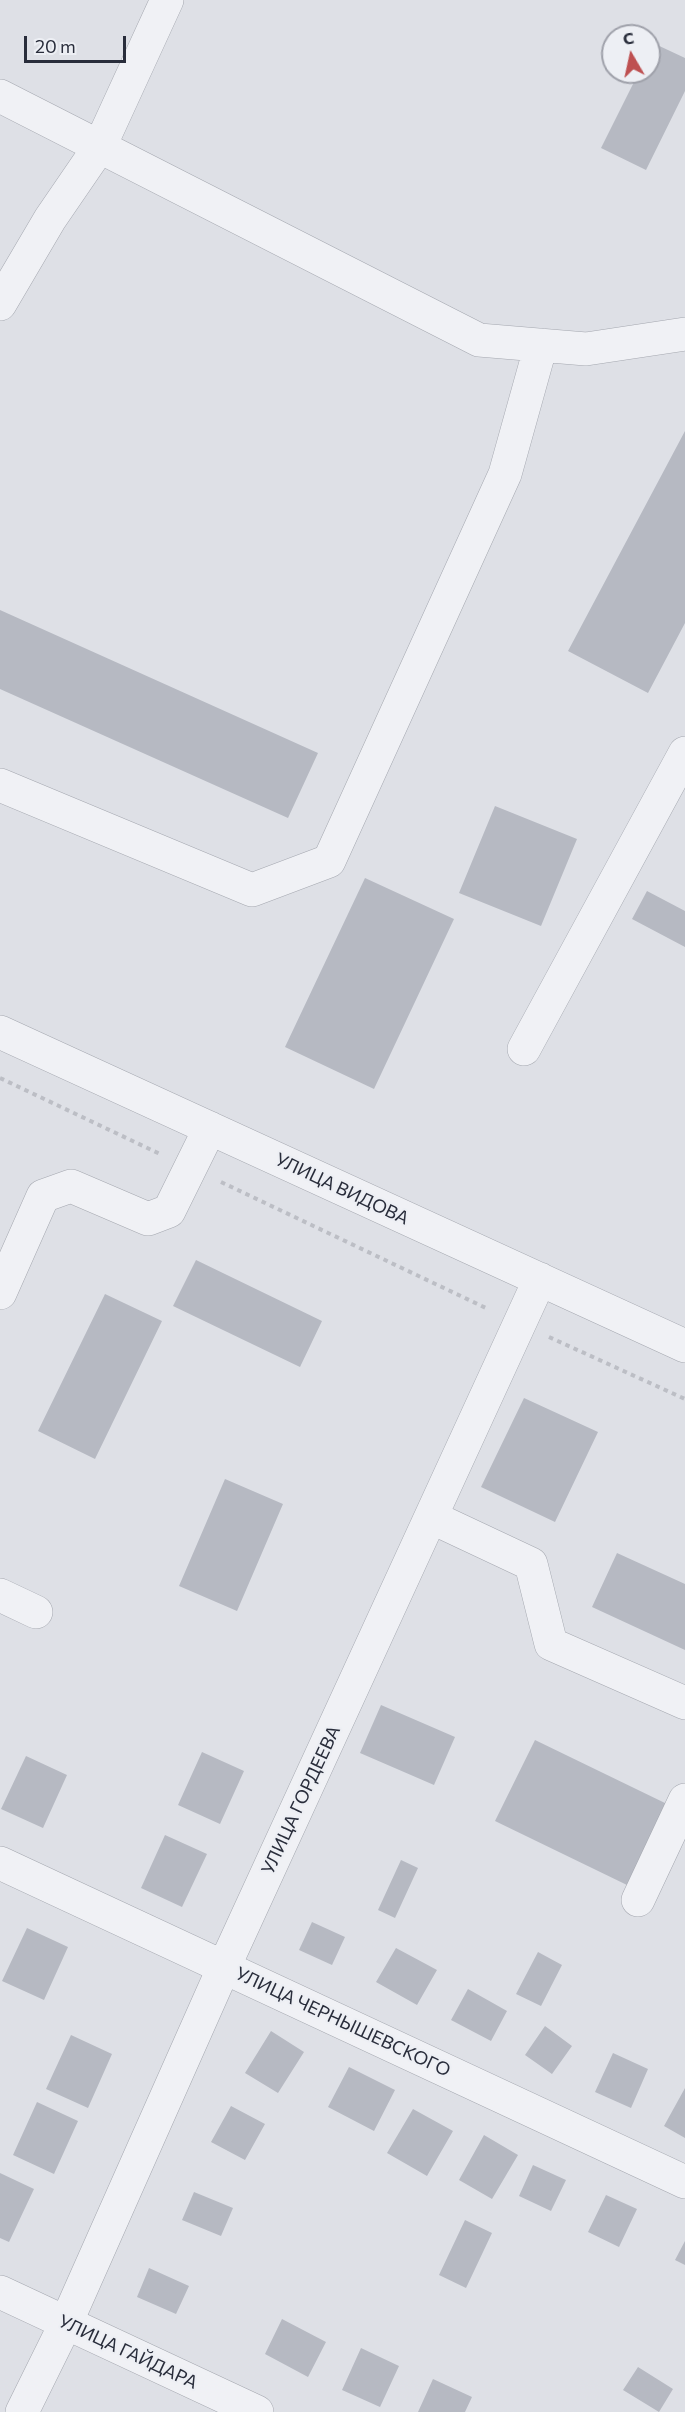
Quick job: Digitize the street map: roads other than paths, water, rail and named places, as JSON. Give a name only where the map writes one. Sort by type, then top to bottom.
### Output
[{"type":"street","points":[[0,304],[50,219],[100,146],[167,0]]},
{"type":"street","points":[[0,96],[479,340],[586,349],[685,334]]},
{"type":"street","points":[[0,785],[252,890],[329,861],[505,474],[541,345]]},
{"type":"street","points":[[524,1049],[685,753]]},
{"type":"street","name":"УЛИЦА ВИДОВА","points":[[0,1032],[685,1346]]},
{"type":"street","points":[[0,1293],[43,1196],[71,1186],[148,1219],[169,1211],[210,1128]]},
{"type":"street","name":"УЛИЦА ГОРДЕЕВА","points":[[22,2412],[66,2323],[224,1967],[540,1279]]},
{"type":"street","points":[[431,1516],[531,1564],[551,1644],[685,1702]]},
{"type":"street","points":[[0,1595],[36,1612]]},
{"type":"street","points":[[638,1900],[685,1800]]},
{"type":"street","name":"УЛИЦА ЧЕРНЫШЕВСКОГО","points":[[0,1863],[685,2182]]},
{"type":"street","name":"УЛИЦА ГАЙДАРА","points":[[0,2292],[257,2412]]}]
